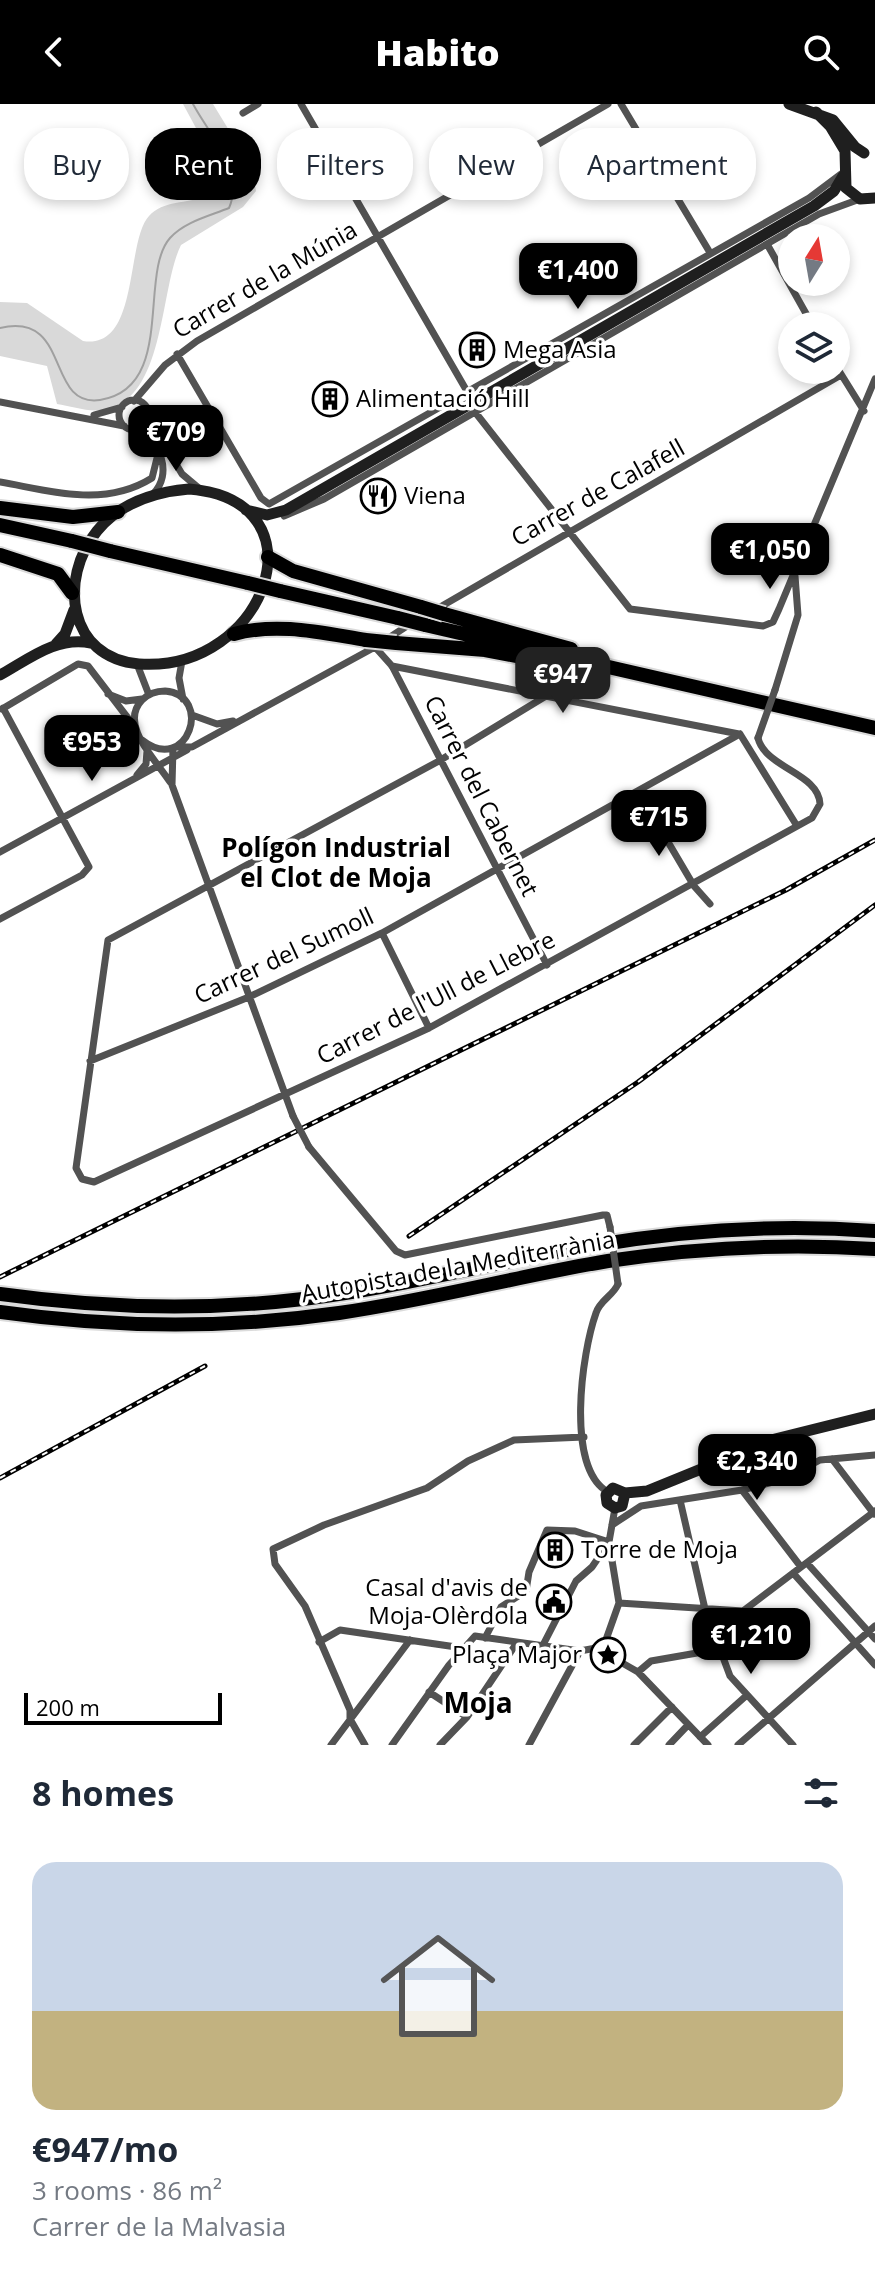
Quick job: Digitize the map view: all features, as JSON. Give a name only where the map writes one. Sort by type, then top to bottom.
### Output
[{"type":"highway","points":[[0,508],[73,517],[118,512]]},
{"type":"highway","points":[[0,525],[875,728]]},
{"type":"highway","points":[[0,555],[58,574],[72,593]]},
{"type":"highway","points":[[268,557],[293,571],[573,649],[612,667]]},
{"type":"highway","points":[[234,634],[260,627],[371,644],[485,650],[578,669],[612,667]]},
{"type":"highway","name":"Autopista de la Mediterrània","points":[[0,1294],[137,1306],[272,1302],[372,1289],[656,1236],[761,1229],[875,1231]]},
{"type":"highway","name":"Autopista de la Mediterrània","points":[[0,1312],[113,1323],[243,1323],[377,1307],[651,1256],[781,1247],[875,1249]]},
{"type":"street","points":[[243,113],[258,104]]},
{"type":"street","points":[[301,104],[468,393]]},
{"type":"street","name":"Carrer de la Múnia","points":[[134,401],[177,354],[596,108],[608,104]]},
{"type":"street","points":[[621,104],[709,251]]},
{"type":"street","points":[[789,104],[816,112],[840,126],[855,147],[870,154]]},
{"type":"street","points":[[816,112],[830,126],[845,151],[846,188],[867,200]]},
{"type":"street","points":[[265,539],[275,512],[327,474],[709,251],[809,198],[870,154]]},
{"type":"street","points":[[275,512],[814,206],[834,191],[844,171]]},
{"type":"street","points":[[814,206],[867,200]]},
{"type":"street","points":[[85,416],[134,401],[146,407],[149,419],[182,474],[203,491],[246,510],[275,512],[324,499],[819,214],[867,200]]},
{"type":"street","points":[[767,244],[805,312]]},
{"type":"street","points":[[177,354],[261,498],[275,512]]},
{"type":"street","name":"Carrer de la Múnia","points":[[146,407],[155,378]]},
{"type":"street","points":[[475,412],[630,609],[754,626],[773,622],[875,379]]},
{"type":"street","name":"Carrer de Calafell","points":[[0,852],[135,776],[160,767],[235,720],[569,534],[826,384]]},
{"type":"street","points":[[847,384],[864,411]]},
{"type":"street","points":[[0,411],[1,402],[85,416],[134,430],[148,438],[165,474],[151,495]]},
{"type":"street","points":[[122,407],[119,415],[124,426]]},
{"type":"street","points":[[134,430],[145,426],[149,419]]},
{"type":"street","points":[[0,482],[88,497],[109,496],[152,478],[158,454]]},
{"type":"street","points":[[91,643],[74,610],[72,593],[96,532],[118,512],[151,495],[189,489],[203,491]]},
{"type":"street","points":[[55,644],[68,641],[91,643],[112,657],[137,664],[182,661],[215,648],[234,634],[257,601],[268,557],[265,539],[246,510]]},
{"type":"street","points":[[392,666],[740,734],[797,826],[812,818],[820,804],[820,796],[765,752],[758,738],[798,615],[795,572]]},
{"type":"street","points":[[0,675],[55,644],[65,634],[74,610]]},
{"type":"street","name":"Carrer del Cabernet","points":[[371,644],[392,666],[496,872],[547,965]]},
{"type":"street","points":[[172,785],[174,747],[189,734],[192,715],[183,699],[179,678],[182,661]]},
{"type":"street","points":[[0,919],[82,875],[89,867],[64,816],[2,709],[78,664],[88,666],[134,726],[172,785],[284,1095],[309,1147],[396,1251],[405,1255],[607,1215],[618,1284],[597,1310],[582,1367],[584,1437],[593,1477],[608,1492]]},
{"type":"street","points":[[137,664],[146,697]]},
{"type":"street","points":[[106,692],[126,701],[167,691],[183,699]]},
{"type":"street","points":[[90,1061],[108,940],[439,761],[546,696]]},
{"type":"street","points":[[134,726],[135,711],[146,697]]},
{"type":"street","points":[[192,715],[217,724],[235,720]]},
{"type":"street","name":"Carrer del Sumoll","points":[[90,1061],[249,997],[382,933],[740,734]]},
{"type":"street","points":[[144,744],[157,749],[192,747]]},
{"type":"street","points":[[135,776],[146,764],[144,744]]},
{"type":"street","points":[[638,791],[694,886],[710,904]]},
{"type":"street","name":"Carrer de l'Ull de Llebre","points":[[90,1061],[76,1168],[82,1179],[94,1182],[429,1028],[694,886],[797,826]]},
{"type":"street","points":[[382,933],[429,1028]]},
{"type":"street","points":[[608,1492],[616,1488],[625,1493],[670,1484],[797,1432],[875,1414]]},
{"type":"street","points":[[365,1745],[350,1719],[350,1710],[298,1594],[275,1564],[273,1549],[324,1525],[427,1488],[506,1442],[584,1437]]},
{"type":"street","points":[[608,1492],[606,1501],[623,1508],[742,1490],[784,1479],[820,1460],[875,1455]]},
{"type":"street","points":[[619,1603],[743,1611],[874,1513],[832,1459]]},
{"type":"street","points":[[742,1490],[804,1565],[872,1629],[875,1639]]},
{"type":"street","points":[[602,1651],[619,1603],[609,1542],[612,1525],[623,1508],[625,1493]]},
{"type":"street","points":[[680,1500],[705,1609],[730,1676],[793,1745]]},
{"type":"street","points":[[612,1525],[623,1508]]},
{"type":"street","points":[[485,1638],[501,1607],[526,1591],[547,1530],[575,1531],[609,1542]]},
{"type":"street","points":[[543,1645],[568,1603],[576,1581],[592,1567],[609,1542]]},
{"type":"street","points":[[793,1573],[875,1665]]},
{"type":"street","points":[[738,1745],[872,1629]]},
{"type":"street","points":[[319,1642],[340,1630],[463,1648]]},
{"type":"street","points":[[392,1745],[429,1692],[475,1636],[580,1651],[596,1648],[638,1672],[708,1745]]},
{"type":"street","points":[[331,1745],[410,1640]]},
{"type":"street","points":[[440,1745],[467,1717],[516,1644]]},
{"type":"street","points":[[638,1672],[651,1661],[720,1649]]},
{"type":"street","points":[[529,1745],[580,1651]]},
{"type":"street","points":[[429,1692],[467,1717]]},
{"type":"street","points":[[700,1737],[747,1695]]},
{"type":"street","points":[[634,1745],[672,1707]]},
{"type":"street","points":[[669,1745],[688,1725]]},
{"type":"shaded area","points":[[183,104],[213,104],[228,128],[196,128]]},
{"type":"shaded area","points":[[190,200],[249,200],[243,207],[181,245],[157,341],[138,387],[122,403],[101,410],[57,404],[47,366],[0,356],[0,302],[27,303],[83,341],[101,339],[114,329],[123,312],[142,229],[149,216],[168,205]]},
{"type":"waterway","points":[[0,328],[23,327],[38,333],[49,345],[71,390],[83,399],[100,400],[124,391],[138,375],[152,328],[161,255],[170,238],[182,228],[229,208],[233,195],[229,168],[223,154],[193,104]]},
{"type":"railway","points":[[0,1277],[786,890],[875,840]]},
{"type":"railway","points":[[409,1236],[638,1082],[875,905]]},
{"type":"railway","points":[[0,1478],[205,1366]]},
{"type":"place","name":"Mega Asia","points":[[477,350]]},
{"type":"place","name":"Alimentació Hill","points":[[330,399]]},
{"type":"place","name":"Viena","points":[[378,496]]},
{"type":"place","name":"Torre de Moja","points":[[555,1550]]},
{"type":"place","name":"Casal d'avis de Moja-Olèrdola","points":[[554,1602]]},
{"type":"place","name":"Plaça Major","points":[[608,1655]]},
{"type":"district","name":"Polígon Industrial el Clot de Moja","points":[[336,863]]},
{"type":"district","name":"Moja","points":[[478,1703]]}]
